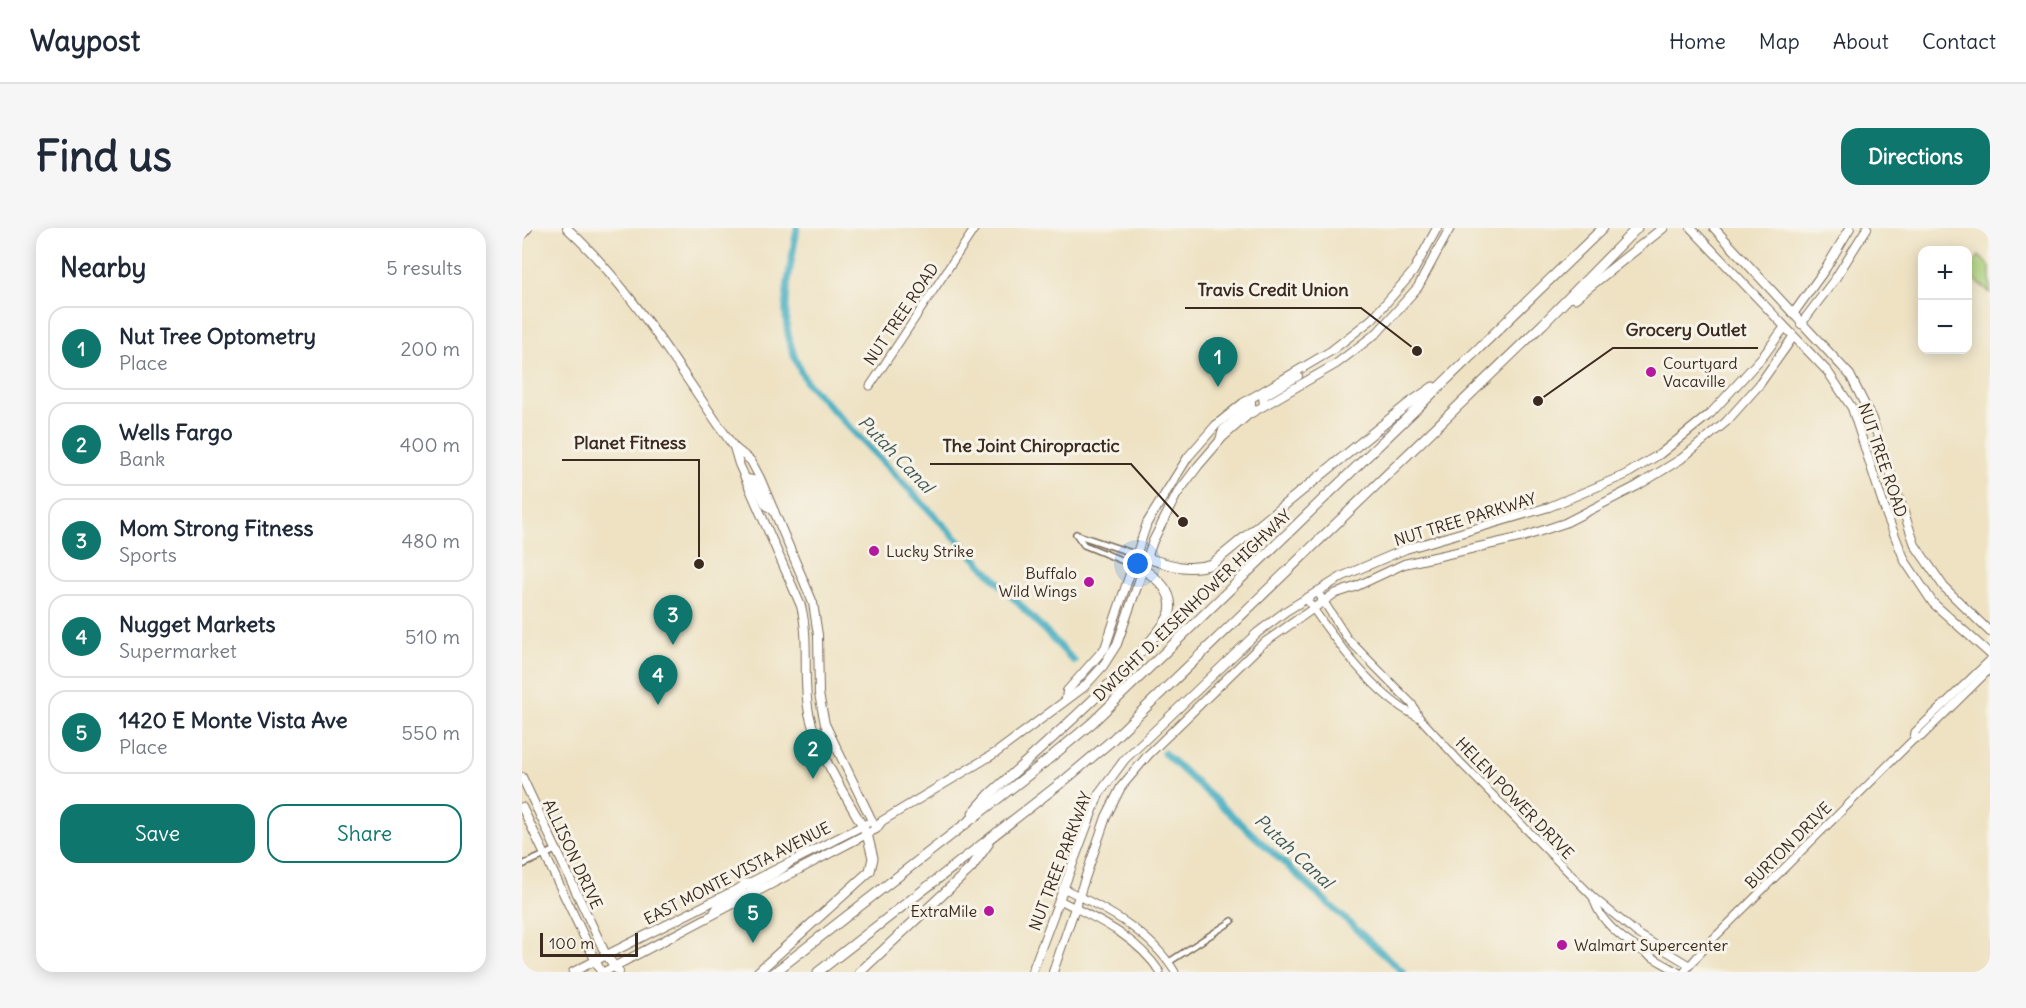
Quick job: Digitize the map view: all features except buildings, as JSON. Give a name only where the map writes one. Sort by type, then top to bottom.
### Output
[{"type":"highway","name":"DWIGHT D. EISENHOWER HIGHWAY","points":[[775,972],[1046,762],[1132,685],[1603,228]]},
{"type":"highway","points":[[818,972],[1066,779],[1140,714],[1542,324],[1637,228]]},
{"type":"highway","points":[[1542,324],[1663,228]]},
{"type":"highway","points":[[1146,558],[1177,568],[1202,568],[1212,564],[1407,405],[1455,372]]},
{"type":"highway","points":[[960,828],[990,794],[1113,680],[1167,620],[1171,601],[1168,592],[1143,569]]},
{"type":"highway","points":[[758,972],[870,872],[873,858],[868,829]]},
{"type":"highway","points":[[860,972],[971,868],[995,834]]},
{"type":"main road","points":[[522,235],[528,228]]},
{"type":"main road","points":[[567,228],[597,258],[648,322],[734,447],[803,613],[807,694],[811,721],[868,829]]},
{"type":"main road","name":"EAST MONTE VISTA AVENUE","points":[[1066,699],[1067,691],[1105,648],[1134,554],[1147,523],[1179,469],[1216,425],[1251,398],[1345,341],[1386,306],[1413,272],[1437,228]]},
{"type":"main road","name":"EAST MONTE VISTA AVENUE","points":[[602,972],[617,969],[882,821],[989,757],[1027,731],[1066,699],[1074,697],[1113,652],[1121,635],[1146,558],[1177,494],[1219,442],[1242,420],[1336,364],[1378,332],[1418,287],[1450,228]]},
{"type":"main road","name":"NUT TREE ROAD","points":[[1714,228],[1802,324],[1833,354],[1861,395],[1915,544],[1944,587],[1990,632]]},
{"type":"main road","points":[[1793,314],[1826,268],[1850,228]]},
{"type":"main road","points":[[1802,324],[1835,279],[1867,228]]},
{"type":"main road","name":"NUT TREE ROAD","points":[[1694,231],[1758,295],[1784,328],[1828,372],[1852,408],[1905,561],[1934,603],[1990,654]]},
{"type":"main road","name":"NUT TREE PARKWAY","points":[[1032,972],[1099,794],[1125,759],[1257,633],[1306,598],[1343,576],[1406,549],[1550,507],[1625,475],[1669,447],[1711,413],[1764,355],[1784,328]]},
{"type":"main road","name":"NUT TREE PARKWAY","points":[[1053,972],[1110,808],[1121,787],[1165,737],[1261,645],[1323,600],[1404,564],[1523,537],[1565,523],[1637,486],[1681,459],[1726,422],[1759,385],[1793,337]]},
{"type":"main road","points":[[1264,405],[1263,398],[1267,394],[1312,368],[1317,360]]},
{"type":"main road","points":[[1219,442],[1223,430],[1251,405],[1251,398]]},
{"type":"main road","points":[[734,447],[751,461],[798,566],[815,614],[820,706],[827,731],[872,821]]},
{"type":"main road","points":[[747,479],[753,480],[769,509],[775,512]]},
{"type":"main road","points":[[768,527],[778,538],[790,565],[798,566]]},
{"type":"main road","points":[[789,575],[798,566]]},
{"type":"main road","points":[[789,575],[798,581],[815,614]]},
{"type":"main road","points":[[806,644],[811,653],[812,679],[819,681]]},
{"type":"main road","name":"ALLISON DRIVE","points":[[522,777],[606,955],[617,969]]},
{"type":"main road","name":"ALLISON DRIVE","points":[[522,807],[602,972]]},
{"type":"main road","name":"EAST MONTE VISTA AVENUE","points":[[573,972],[791,860],[868,829],[872,821],[882,821]]},
{"type":"main road","points":[[749,895],[753,887],[782,871],[791,860]]},
{"type":"main road","points":[[712,914],[720,904],[742,892],[744,883]]},
{"type":"street","name":"NUT TREE ROAD","points":[[870,386],[975,228]]},
{"type":"street","name":"NUT TREE PARKWAY","points":[[1784,328],[1793,314]]},
{"type":"street","name":"NUT TREE PARKWAY","points":[[1793,337],[1802,324]]},
{"type":"street","points":[[1143,569],[1084,545],[1076,534],[1146,558]]},
{"type":"street","name":"HELEN POWER DRIVE","points":[[1317,591],[1347,638],[1412,704],[1419,717],[1593,897],[1638,934],[1687,968]]},
{"type":"street","name":"HELEN POWER DRIVE","points":[[1306,598],[1336,642],[1354,662],[1402,709],[1419,717]]},
{"type":"street","name":"BURTON DRIVE","points":[[1914,739],[1916,732],[1990,660]]},
{"type":"street","name":"BURTON DRIVE","points":[[1687,968],[1914,739],[1927,732],[1990,669]]},
{"type":"street","points":[[522,866],[556,850]]},
{"type":"street","points":[[1063,888],[1134,928],[1160,950],[1175,972]]},
{"type":"street","name":"HELEN POWER DRIVE","points":[[1593,897],[1596,910],[1618,933],[1678,972]]},
{"type":"street","points":[[1060,900],[1126,935],[1147,955],[1160,972]]},
{"type":"street","points":[[1169,962],[1232,921]]},
{"type":"green space","points":[[1979,256],[1990,266],[1990,293],[1972,277],[1972,267]]},
{"type":"waterway","name":"Putah Canal","points":[[797,228],[787,289],[787,325],[790,343],[807,383],[1074,661]]},
{"type":"waterway","name":"Putah Canal","points":[[1164,753],[1403,972]]},
{"type":"place","name":"Travis Credit Union","points":[[1417,351]]},
{"type":"place","name":"Courtyard Vacaville","points":[[1651,372]]},
{"type":"place","name":"Nut Tree Optometry","points":[[1218,387]]},
{"type":"place","name":"Grocery Outlet","points":[[1538,401]]},
{"type":"place","name":"The Joint Chiropractic","points":[[1183,522]]},
{"type":"place","name":"Lucky Strike","points":[[874,551]]},
{"type":"place","name":"Planet Fitness","points":[[699,564]]},
{"type":"place","name":"Buffalo Wild Wings","points":[[1089,582]]},
{"type":"place","name":"Mom Strong Fitness","points":[[673,645]]},
{"type":"place","name":"Nugget Markets","points":[[658,705]]},
{"type":"place","name":"Wells Fargo","points":[[813,779]]},
{"type":"place","name":"ExtraMile","points":[[989,911]]},
{"type":"place","name":"1420 E Monte Vista Ave","points":[[753,943]]},
{"type":"place","name":"Walmart Supercenter","points":[[1562,945]]}]
